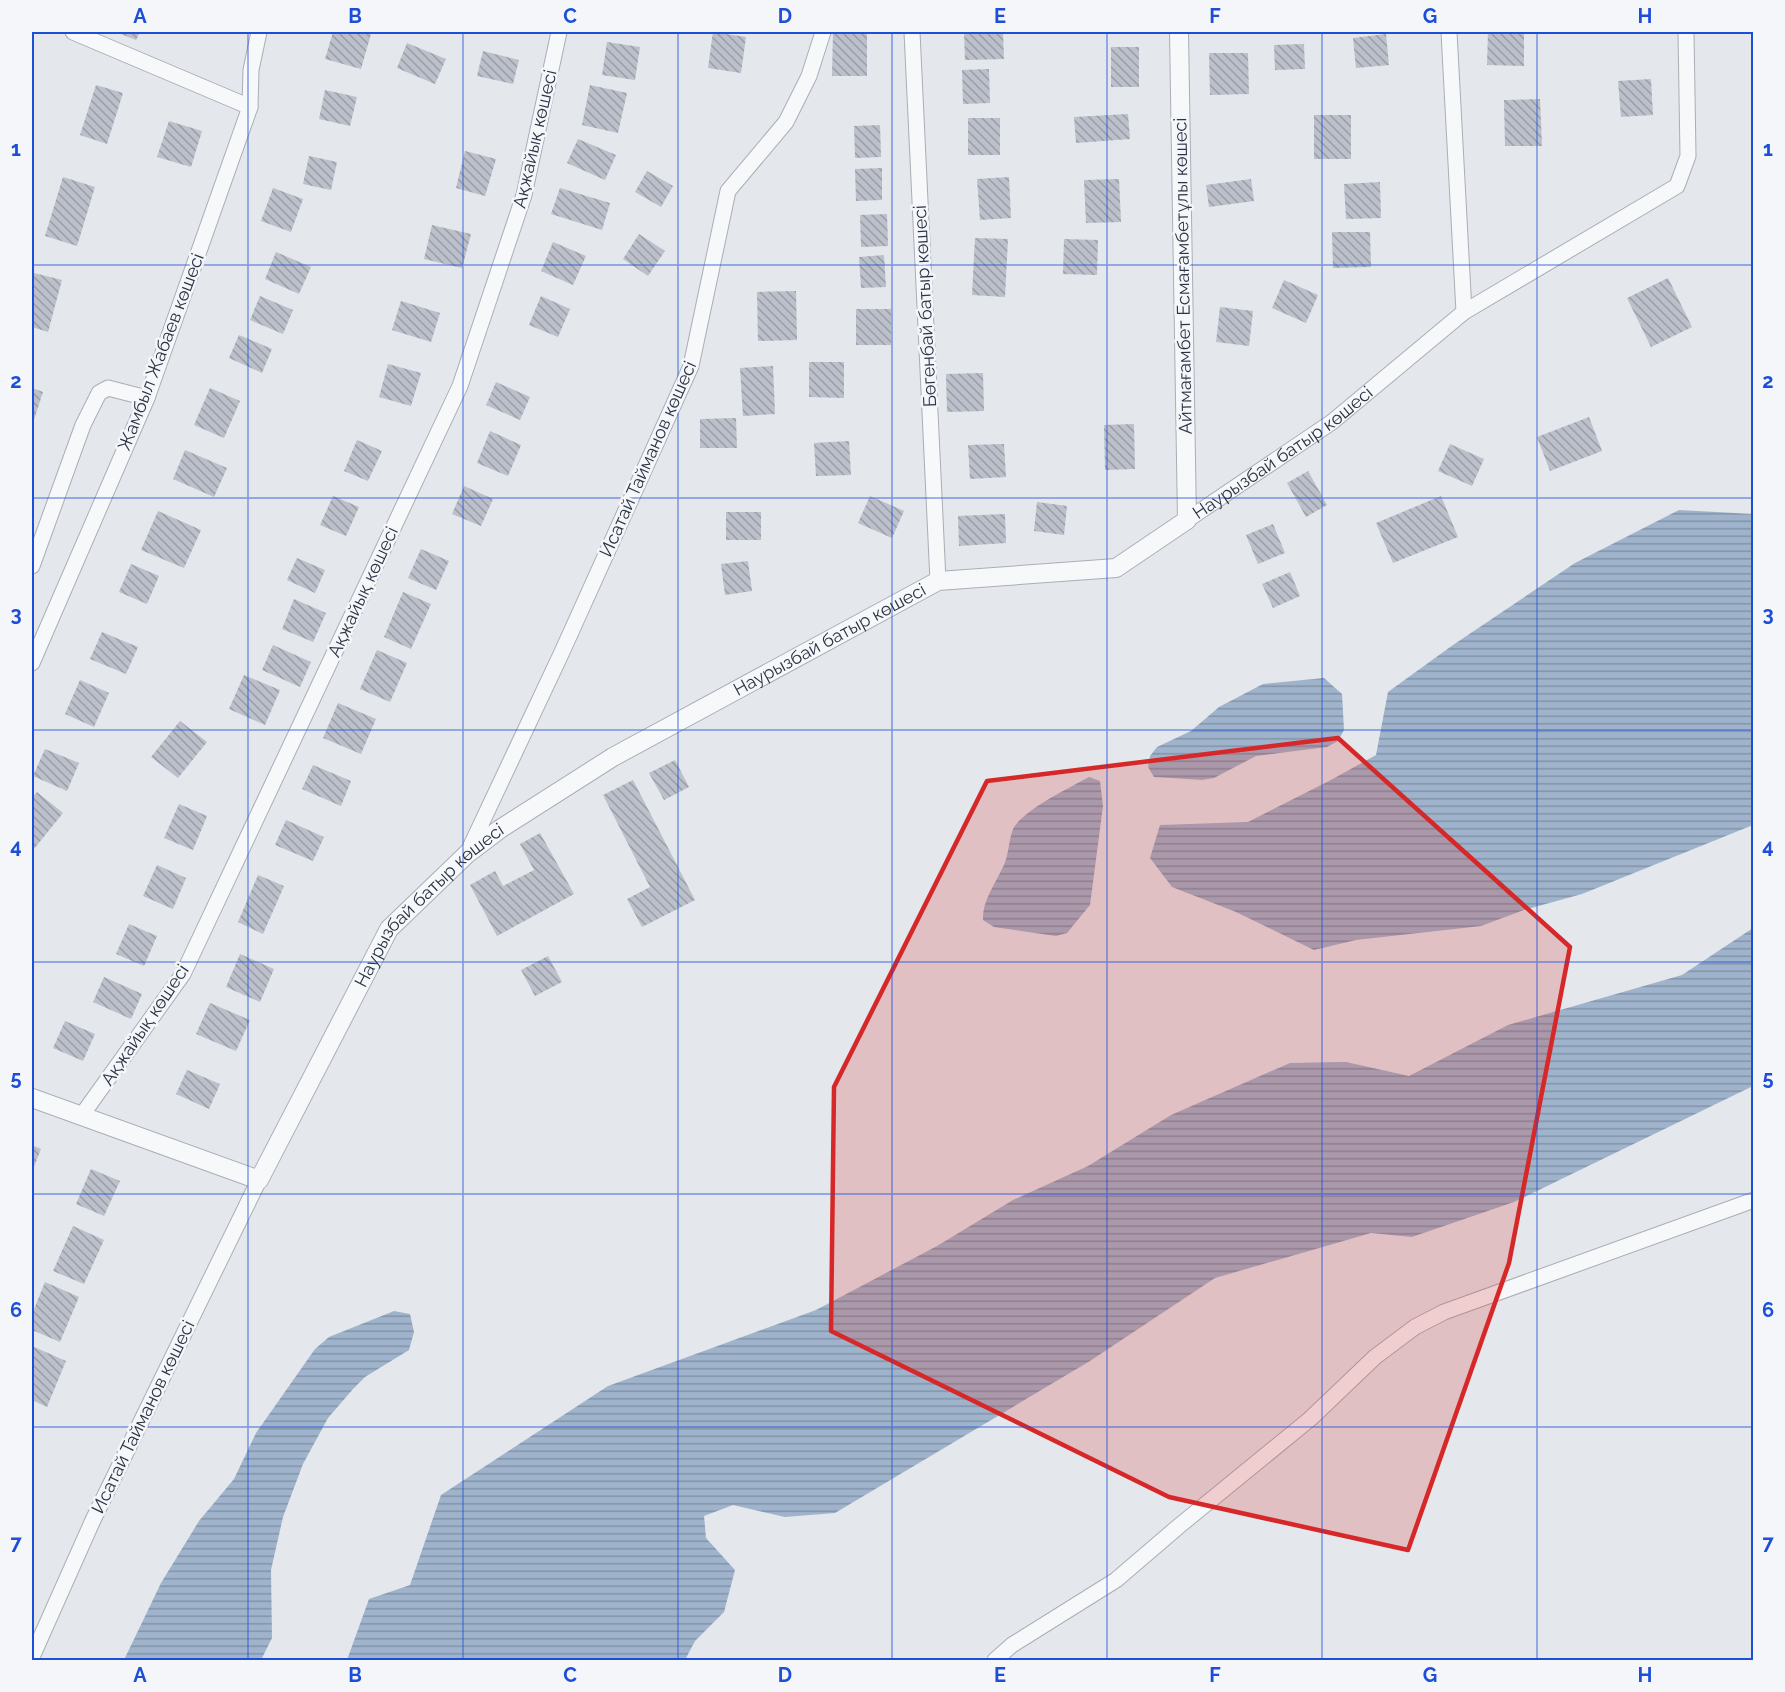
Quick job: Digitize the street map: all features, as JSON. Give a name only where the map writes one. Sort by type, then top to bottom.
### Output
[{"type":"street","points":[[73,32],[250,107]]},
{"type":"street","name":"Жамбыл Жабаев көшесі","points":[[32,663],[147,398],[250,107],[251,70],[259,32]]},
{"type":"street","name":"Ақжайық көшесі","points":[[82,1115],[183,974],[460,386],[524,195],[559,32]]},
{"type":"street","name":"Исатай Тайманов көшесі","points":[[467,854],[562,652],[691,366],[728,190],[786,122],[809,76],[823,32]]},
{"type":"street","name":"Бөгенбай батыр көшесі","points":[[912,32],[938,580]]},
{"type":"street","name":"Айтмағамбет Есмағамбетұлы көшесі","points":[[1179,32],[1187,520]]},
{"type":"street","points":[[1449,32],[1464,312]]},
{"type":"street","name":"Наурызбай батыр көшесі","points":[[259,1180],[389,929],[467,854],[500,829],[613,757],[938,580],[1116,568],[1332,422],[1464,312],[1677,186],[1688,156],[1686,32]]},
{"type":"street","points":[[32,566],[83,425],[99,393],[108,388],[147,398]]},
{"type":"street","points":[[32,1098],[259,1180]]},
{"type":"street","name":"Исатай Тайманов көшесі","points":[[32,1657],[93,1520],[259,1180]]},
{"type":"street","points":[[995,1660],[1012,1645],[1116,1580],[1310,1419],[1375,1357],[1415,1327],[1444,1312],[1754,1200]]},
{"type":"highlighted area","points":[[1338,738],[1570,947],[1509,1263],[1408,1550],[1169,1497],[831,1331],[834,1087],[987,781]]},
{"type":"water","points":[[1679,510],[1753,514],[1753,825],[1582,894],[1524,910],[1481,926],[1356,940],[1314,950],[1236,912],[1172,887],[1150,858],[1160,825],[1248,822],[1376,755],[1388,692],[1575,563]]},
{"type":"water","points":[[1324,678],[1342,694],[1344,730],[1338,741],[1327,747],[1256,756],[1214,778],[1202,780],[1154,777],[1148,767],[1150,756],[1157,747],[1191,731],[1219,707],[1263,684]]},
{"type":"water","points":[[1089,777],[1100,781],[1103,806],[1090,905],[1067,933],[1056,936],[994,927],[983,920],[986,900],[1004,864],[1013,829],[1018,822],[1047,800]]},
{"type":"water","points":[[1753,928],[1753,1086],[1514,1202],[1412,1237],[1371,1233],[1215,1278],[1090,1361],[835,1513],[785,1517],[733,1505],[704,1516],[706,1538],[735,1570],[724,1612],[695,1641],[685,1660],[347,1660],[369,1599],[410,1585],[441,1495],[608,1386],[816,1310],[937,1246],[1013,1200],[1088,1166],[1171,1115],[1290,1063],[1346,1062],[1409,1076],[1508,1025],[1682,975]]},
{"type":"water","points":[[394,1311],[410,1314],[414,1332],[409,1350],[365,1377],[353,1389],[328,1418],[303,1464],[283,1517],[271,1570],[272,1638],[261,1660],[124,1660],[161,1583],[199,1521],[234,1479],[256,1433],[315,1349],[329,1337]]},
{"type":"building","points":[[116,32],[140,32],[136,40]]},
{"type":"building","points":[[333,32],[371,34],[361,69],[325,59]]},
{"type":"building","points":[[713,32],[746,37],[741,73],[708,68]]},
{"type":"building","points":[[833,32],[867,32],[867,76],[832,76]]},
{"type":"building","points":[[964,32],[1003,32],[1004,59],[965,60]]},
{"type":"building","points":[[1488,32],[1524,32],[1524,66],[1487,65]]},
{"type":"building","points":[[1386,34],[1389,65],[1356,68],[1353,38]]},
{"type":"building","points":[[607,42],[640,47],[635,80],[602,75]]},
{"type":"building","points":[[407,43],[446,59],[435,84],[397,68]]},
{"type":"building","points":[[1304,44],[1305,69],[1275,70],[1274,45]]},
{"type":"building","points":[[1111,47],[1139,47],[1139,87],[1111,87]]},
{"type":"building","points":[[483,51],[519,60],[513,84],[477,76]]},
{"type":"building","points":[[1209,53],[1248,53],[1249,94],[1210,95]]},
{"type":"building","points":[[989,69],[990,103],[963,104],[962,70]]},
{"type":"building","points":[[1651,79],[1653,115],[1621,117],[1618,81]]},
{"type":"building","points":[[96,85],[123,93],[107,144],[80,135]]},
{"type":"building","points":[[590,85],[627,93],[618,133],[582,125]]},
{"type":"building","points":[[325,90],[357,97],[350,126],[319,119]]},
{"type":"building","points":[[1540,99],[1542,146],[1505,146],[1504,100]]},
{"type":"building","points":[[1128,114],[1130,139],[1076,143],[1074,117]]},
{"type":"building","points":[[1314,115],[1351,115],[1351,159],[1314,159]]},
{"type":"building","points":[[968,118],[1000,118],[1000,155],[968,155]]},
{"type":"building","points":[[169,121],[202,131],[191,167],[157,157]]},
{"type":"building","points":[[880,125],[881,157],[855,158],[854,126]]},
{"type":"building","points":[[578,139],[616,155],[605,180],[567,163]]},
{"type":"building","points":[[465,151],[496,159],[485,196],[456,188]]},
{"type":"building","points":[[309,156],[337,162],[331,190],[303,184]]},
{"type":"building","points":[[882,168],[882,200],[856,201],[855,169]]},
{"type":"building","points":[[647,171],[673,186],[661,207],[635,192]]},
{"type":"building","points":[[63,177],[95,187],[77,246],[45,236]]},
{"type":"building","points":[[1009,177],[1011,218],[980,220],[977,179]]},
{"type":"building","points":[[1119,179],[1121,222],[1086,223],[1084,180]]},
{"type":"building","points":[[1251,179],[1254,201],[1209,207],[1206,185]]},
{"type":"building","points":[[1380,182],[1381,218],[1346,219],[1344,184]]},
{"type":"building","points":[[273,188],[303,199],[291,232],[261,221]]},
{"type":"building","points":[[560,188],[610,203],[602,230],[551,214]]},
{"type":"building","points":[[887,214],[888,246],[861,247],[860,215]]},
{"type":"building","points":[[432,225],[471,234],[462,268],[424,259]]},
{"type":"building","points":[[1332,232],[1370,232],[1371,267],[1333,268]]},
{"type":"building","points":[[639,234],[665,251],[648,276],[623,259]]},
{"type":"building","points":[[975,238],[1008,239],[1005,297],[972,295]]},
{"type":"building","points":[[1064,239],[1098,240],[1097,275],[1063,274]]},
{"type":"building","points":[[553,242],[586,256],[573,285],[541,271]]},
{"type":"building","points":[[276,252],[311,267],[299,294],[265,279]]},
{"type":"building","points":[[884,255],[886,287],[861,288],[859,257]]},
{"type":"building","points":[[34,273],[62,280],[48,332],[32,327]]},
{"type":"building","points":[[1668,278],[1692,327],[1651,347],[1627,298]]},
{"type":"building","points":[[1284,280],[1318,295],[1306,323],[1272,308]]},
{"type":"building","points":[[796,291],[797,340],[758,341],[757,292]]},
{"type":"building","points":[[260,296],[293,310],[283,334],[250,320]]},
{"type":"building","points":[[541,296],[570,309],[558,337],[529,325]]},
{"type":"building","points":[[401,301],[440,313],[431,342],[392,330]]},
{"type":"building","points":[[1220,307],[1253,311],[1249,346],[1216,342]]},
{"type":"building","points":[[856,309],[891,309],[891,345],[856,345]]},
{"type":"building","points":[[239,335],[272,349],[262,373],[229,358]]},
{"type":"building","points":[[809,362],[844,362],[844,398],[809,397]]},
{"type":"building","points":[[388,364],[421,373],[411,406],[379,397]]},
{"type":"building","points":[[773,366],[775,414],[743,416],[740,368]]},
{"type":"building","points":[[983,373],[984,411],[947,412],[946,374]]},
{"type":"building","points":[[496,382],[530,397],[520,420],[486,405]]},
{"type":"building","points":[[32,388],[43,392],[32,426]]},
{"type":"building","points":[[210,388],[240,401],[224,438],[194,425]]},
{"type":"building","points":[[1589,417],[1602,451],[1550,471],[1537,437]]},
{"type":"building","points":[[736,418],[737,448],[700,448],[700,419]]},
{"type":"building","points":[[1134,424],[1135,469],[1105,470],[1104,425]]},
{"type":"building","points":[[490,431],[521,445],[508,476],[477,463]]},
{"type":"building","points":[[357,440],[382,451],[368,481],[344,471]]},
{"type":"building","points":[[849,441],[851,475],[816,476],[814,443]]},
{"type":"building","points":[[1004,444],[1006,477],[970,479],[968,445]]},
{"type":"building","points":[[1450,444],[1484,459],[1472,486],[1438,471]]},
{"type":"building","points":[[185,450],[227,468],[214,497],[173,479]]},
{"type":"building","points":[[1308,471],[1327,505],[1306,517],[1287,483]]},
{"type":"building","points":[[464,486],[493,499],[481,526],[452,514]]},
{"type":"building","points":[[333,496],[359,507],[346,536],[320,525]]},
{"type":"building","points":[[870,496],[904,511],[892,538],[858,523]]},
{"type":"building","points":[[1441,496],[1458,537],[1393,563],[1376,523]]},
{"type":"building","points":[[1037,502],[1067,506],[1064,535],[1034,531]]},
{"type":"building","points":[[158,511],[201,530],[184,568],[141,550]]},
{"type":"building","points":[[726,512],[761,512],[761,540],[726,540]]},
{"type":"building","points":[[1005,514],[1006,543],[959,546],[958,516]]},
{"type":"building","points":[[1273,524],[1285,553],[1258,564],[1246,535]]},
{"type":"building","points":[[421,549],[449,561],[436,590],[408,578]]},
{"type":"building","points":[[297,558],[325,570],[315,593],[287,580]]},
{"type":"building","points":[[748,561],[752,591],[725,595],[721,564]]},
{"type":"building","points":[[131,564],[159,576],[147,604],[119,592]]},
{"type":"building","points":[[1290,572],[1300,596],[1273,608],[1262,584]]},
{"type":"building","points":[[403,592],[431,604],[411,649],[384,637]]},
{"type":"building","points":[[294,599],[326,613],[313,642],[282,629]]},
{"type":"building","points":[[102,632],[138,647],[126,674],[90,659]]},
{"type":"building","points":[[273,645],[311,662],[300,687],[262,670]]},
{"type":"building","points":[[377,650],[407,663],[390,702],[360,689]]},
{"type":"building","points":[[244,675],[280,690],[265,725],[229,709]]},
{"type":"building","points":[[80,680],[109,693],[94,727],[65,714]]},
{"type":"building","points":[[338,703],[376,719],[361,754],[323,738]]},
{"type":"building","points":[[180,721],[207,742],[178,778],[151,757]]},
{"type":"building","points":[[45,749],[79,763],[67,791],[33,776]]},
{"type":"building","points":[[675,760],[689,787],[664,800],[649,773]]},
{"type":"building","points":[[313,765],[351,781],[341,806],[302,789]]},
{"type":"building","points":[[633,780],[695,900],[642,927],[627,899],[650,887],[603,795]]},
{"type":"building","points":[[37,792],[63,813],[34,849],[32,847],[32,798]]},
{"type":"building","points":[[179,804],[207,816],[193,850],[164,838]]},
{"type":"building","points":[[286,820],[324,837],[313,861],[275,845]]},
{"type":"building","points":[[540,833],[574,894],[497,936],[470,885],[495,871],[503,886],[534,870],[520,844]]},
{"type":"building","points":[[157,865],[186,878],[173,909],[143,896]]},
{"type":"building","points":[[258,875],[284,886],[263,934],[238,922]]},
{"type":"building","points":[[129,924],[157,936],[144,966],[116,954]]},
{"type":"building","points":[[240,954],[274,969],[260,1002],[226,987]]},
{"type":"building","points":[[548,956],[562,982],[535,996],[521,970]]},
{"type":"building","points":[[104,977],[142,994],[131,1019],[93,1002]]},
{"type":"building","points":[[210,1003],[250,1020],[236,1051],[196,1034]]},
{"type":"building","points":[[65,1021],[95,1034],[83,1061],[53,1048]]},
{"type":"building","points":[[187,1070],[220,1084],[209,1109],[176,1094]]},
{"type":"building","points":[[32,1145],[41,1149],[32,1172]]},
{"type":"building","points":[[91,1169],[120,1181],[104,1216],[76,1204]]},
{"type":"building","points":[[73,1226],[104,1240],[84,1284],[53,1271]]},
{"type":"building","points":[[45,1282],[79,1297],[60,1342],[32,1330],[32,1314]]},
{"type":"building","points":[[32,1346],[66,1361],[47,1407],[32,1400]]}]
